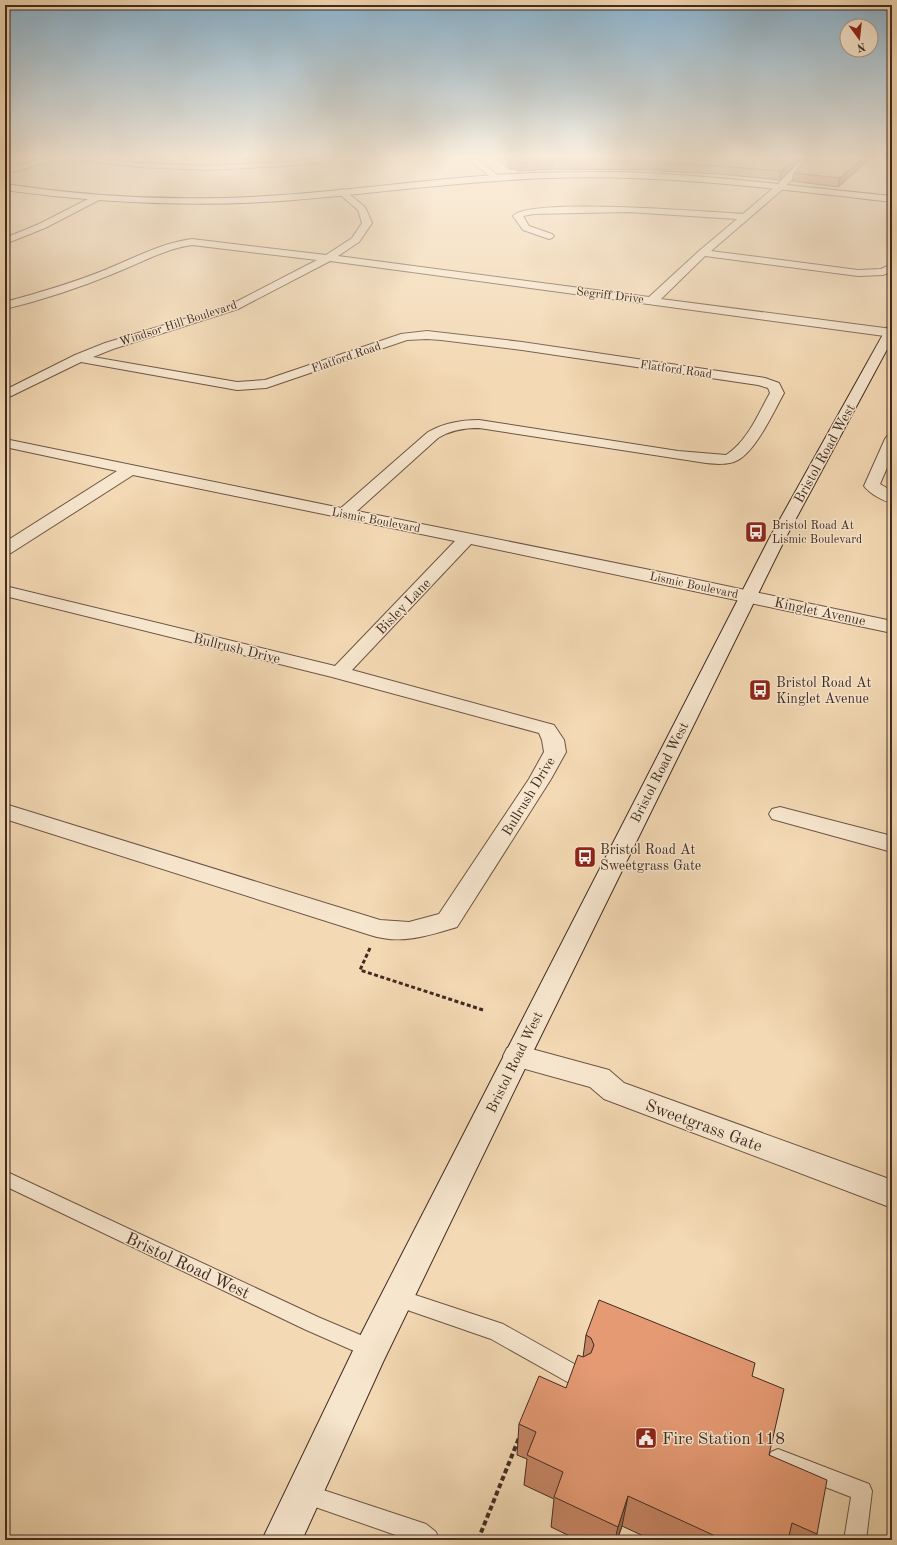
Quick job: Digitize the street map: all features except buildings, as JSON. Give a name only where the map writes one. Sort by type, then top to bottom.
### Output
[{"type":"street","points":[[5,241],[37,228]]},
{"type":"street","name":"Windsor Hill Boulevard","points":[[5,395],[79,358],[127,340],[234,307],[328,258],[356,240],[364,228]]},
{"type":"street","points":[[526,228],[549,236]]},
{"type":"street","points":[[652,301],[730,228]]},
{"type":"street","name":"Segriff Drive","points":[[5,306],[108,273],[172,246],[183,243],[205,243],[892,331]]},
{"type":"street","points":[[702,253],[858,272],[883,272],[892,266]]},
{"type":"street","name":"Bristol Road West","points":[[282,1540],[397,1298],[777,538],[892,331]]},
{"type":"street","name":"Flatford Road","points":[[79,358],[237,386],[277,381],[405,337],[427,335],[522,346],[760,381],[774,386],[777,393],[743,450],[730,459],[710,459],[678,455],[479,424],[458,424],[442,429],[433,435],[344,514]]},
{"type":"street","points":[[892,439],[872,486],[892,498]]},
{"type":"street","name":"Lismic Boulevard","points":[[5,443],[130,470],[748,596]]},
{"type":"street","points":[[5,549],[130,470]]},
{"type":"street","name":"Bisley Lane","points":[[339,673],[467,538]]},
{"type":"street","name":"Bullrush Drive","points":[[5,591],[339,673],[547,728],[553,740],[555,752],[540,779],[448,921],[408,931],[379,929],[5,811]]},
{"type":"street","name":"Kinglet Avenue","points":[[748,596],[892,627]]},
{"type":"street","points":[[780,814],[892,844]]},
{"type":"street","name":"Sweetgrass Gate","points":[[517,1056],[599,1078],[614,1092],[892,1194]]},
{"type":"lane","name":"Bristol Road West","points":[[5,1178],[311,1323],[372,1350]]},
{"type":"lane","points":[[397,1298],[496,1331],[578,1377]]},
{"type":"lane","points":[[778,1459],[862,1490],[855,1540]]},
{"type":"lane","points":[[304,1493],[418,1532],[428,1540]]},
{"type":"path","points":[[379,929],[360,970],[483,1010]]},
{"type":"path","points":[[478,1540],[521,1431]]},
{"type":"place","name":"Bristol Road At Lismic Boulevard","points":[[756,532]]},
{"type":"place","name":"Bristol Road At Kinglet Avenue","points":[[760,690]]},
{"type":"place","name":"Bristol Road At Sweetgrass Gate","points":[[585,857]]},
{"type":"place","name":"Fire Station 118","points":[[646,1438]]}]
